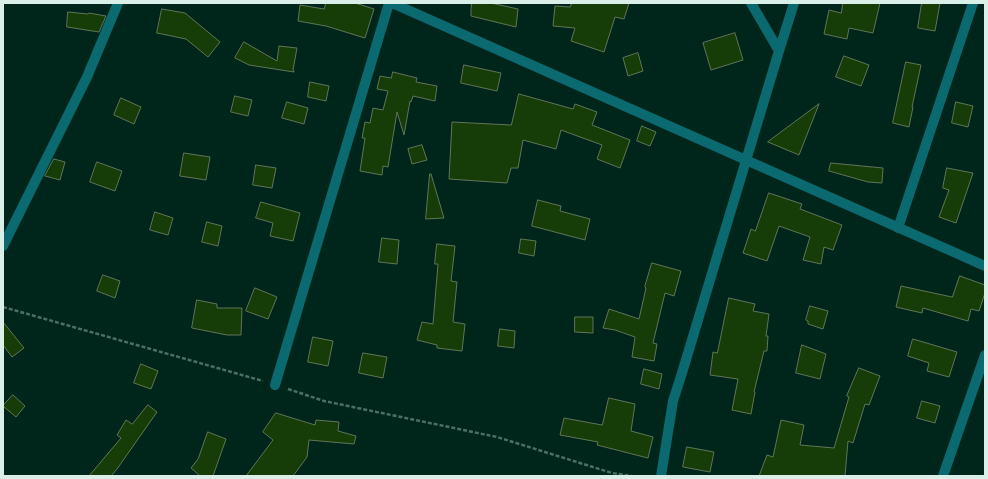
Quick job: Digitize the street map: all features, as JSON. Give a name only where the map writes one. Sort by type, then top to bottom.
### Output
[{"type":"street","points":[[3,246],[87,77],[118,3]]},
{"type":"street","points":[[275,385],[391,3],[985,266]]},
{"type":"street","points":[[751,3],[779,51]]},
{"type":"street","points":[[661,476],[673,401],[794,3]]},
{"type":"street","points":[[898,228],[973,3]]},
{"type":"street","points":[[943,476],[985,355]]},
{"type":"path","points":[[3,307],[275,385],[324,401],[497,437],[612,473],[632,476]]},
{"type":"building","points":[[326,3],[355,3],[374,9],[365,38],[326,26],[298,21],[300,5],[324,9]]},
{"type":"building","points":[[472,3],[491,3],[518,9],[516,27],[471,16]]},
{"type":"building","points":[[572,3],[629,3],[624,19],[615,17],[604,52],[571,41],[575,28],[553,26],[555,6],[570,7]]},
{"type":"building","points":[[843,3],[880,3],[873,33],[849,28],[847,39],[824,34],[829,10],[841,13]]},
{"type":"building","points":[[922,3],[940,3],[935,31],[918,28]]},
{"type":"building","points":[[162,9],[185,13],[220,42],[208,57],[186,39],[157,33]]},
{"type":"building","points":[[68,12],[89,13],[106,16],[99,32],[67,27]]},
{"type":"building","points":[[735,33],[743,60],[711,70],[703,43]]},
{"type":"building","points":[[244,42],[277,61],[279,46],[297,48],[293,70],[294,72],[249,65],[235,58]]},
{"type":"building","points":[[638,53],[643,71],[628,76],[623,58]]},
{"type":"building","points":[[844,56],[869,65],[861,86],[836,77]]},
{"type":"building","points":[[906,62],[921,65],[909,127],[893,123]]},
{"type":"building","points":[[464,65],[501,73],[497,91],[461,83]]},
{"type":"building","points":[[393,72],[417,78],[416,82],[437,86],[435,101],[413,96],[411,102],[410,101],[404,135],[397,112],[388,167],[383,166],[382,175],[360,171],[365,138],[362,138],[365,122],[370,123],[373,108],[383,110],[388,91],[377,89],[380,76],[391,78]]},
{"type":"building","points":[[310,82],[329,86],[326,101],[308,97]]},
{"type":"building","points":[[519,94],[573,109],[575,104],[597,112],[592,125],[630,140],[620,168],[597,159],[602,145],[561,130],[556,149],[523,140],[518,168],[511,168],[507,183],[449,179],[452,122],[511,125]]},
{"type":"building","points":[[235,96],[252,100],[248,116],[231,112]]},
{"type":"building","points":[[121,98],[141,107],[134,124],[114,115]]},
{"type":"building","points":[[287,102],[308,108],[304,124],[282,118]]},
{"type":"building","points":[[956,102],[973,106],[968,127],[952,123]]},
{"type":"building","points":[[819,104],[799,155],[768,142]]},
{"type":"building","points":[[642,126],[656,132],[650,146],[637,141]]},
{"type":"building","points":[[422,145],[427,160],[412,164],[408,149]]},
{"type":"building","points":[[184,153],[210,157],[206,180],[180,176]]},
{"type":"building","points":[[54,159],[65,162],[60,180],[45,176]]},
{"type":"building","points":[[97,162],[122,171],[115,191],[90,182]]},
{"type":"building","points":[[831,163],[883,168],[882,183],[868,182],[829,171]]},
{"type":"building","points":[[256,165],[276,168],[272,188],[253,185]]},
{"type":"building","points":[[947,168],[973,173],[956,223],[939,217],[949,190],[943,188]]},
{"type":"building","points":[[431,174],[444,218],[426,219]]},
{"type":"building","points":[[769,193],[802,204],[800,209],[842,225],[833,250],[824,247],[821,264],[803,260],[810,237],[779,226],[767,261],[743,253],[751,229],[755,231]]},
{"type":"building","points":[[538,200],[561,206],[560,211],[590,219],[585,240],[532,226]]},
{"type":"building","points":[[261,202],[300,213],[293,241],[270,236],[273,223],[256,218]]},
{"type":"building","points":[[155,212],[173,218],[168,235],[150,230]]},
{"type":"building","points":[[207,222],[222,226],[218,246],[202,242]]},
{"type":"building","points":[[382,238],[399,240],[397,264],[379,262]]},
{"type":"building","points":[[521,239],[536,241],[534,256],[519,253]]},
{"type":"building","points":[[437,244],[455,246],[451,281],[457,282],[453,322],[465,324],[462,351],[437,348],[437,345],[417,340],[422,322],[433,324],[438,264],[435,264]]},
{"type":"building","points":[[652,263],[681,271],[674,296],[665,293],[653,343],[657,344],[654,361],[632,357],[635,337],[615,330],[603,328],[609,309],[639,319],[645,287]]},
{"type":"building","points":[[103,275],[120,281],[115,298],[97,291]]},
{"type":"building","points":[[960,276],[985,285],[985,293],[979,311],[971,309],[968,321],[923,308],[922,313],[896,307],[901,286],[952,297]]},
{"type":"building","points":[[255,288],[277,297],[268,319],[246,311]]},
{"type":"building","points":[[729,298],[755,304],[753,311],[769,314],[766,336],[768,336],[767,351],[764,351],[754,392],[751,414],[732,410],[738,379],[710,375],[713,352],[717,353]]},
{"type":"building","points":[[197,300],[217,304],[217,308],[242,308],[241,335],[227,335],[192,328]]},
{"type":"building","points":[[810,306],[828,311],[823,329],[808,324],[808,321],[806,320]]},
{"type":"building","points":[[575,317],[593,317],[593,333],[575,332]]},
{"type":"building","points":[[3,322],[24,348],[12,357],[3,345]]},
{"type":"building","points":[[500,329],[515,331],[514,348],[498,346]]},
{"type":"building","points":[[313,337],[333,341],[328,366],[308,362]]},
{"type":"building","points":[[913,339],[957,352],[949,377],[927,371],[929,363],[908,356]]},
{"type":"building","points":[[802,345],[826,354],[820,379],[796,373]]},
{"type":"building","points":[[363,353],[387,357],[383,378],[359,373]]},
{"type":"building","points":[[141,364],[158,371],[151,389],[134,383]]},
{"type":"building","points":[[859,368],[880,376],[869,405],[865,404],[853,443],[848,441],[845,476],[759,476],[767,455],[773,457],[781,420],[804,425],[800,445],[834,448],[849,397],[847,396]]},
{"type":"building","points":[[644,369],[662,374],[659,389],[641,384]]},
{"type":"building","points":[[13,395],[25,406],[16,417],[3,406]]},
{"type":"building","points":[[609,398],[635,404],[631,431],[653,437],[648,458],[597,445],[598,442],[560,435],[564,418],[602,425]]},
{"type":"building","points":[[922,401],[940,406],[935,423],[917,418]]},
{"type":"building","points":[[148,405],[157,412],[117,469],[111,476],[89,476],[121,438],[117,435],[126,420],[132,424]]},
{"type":"building","points":[[276,413],[315,425],[316,420],[339,422],[338,431],[356,436],[354,444],[309,440],[307,457],[293,476],[246,476],[273,440],[263,432]]},
{"type":"building","points":[[208,432],[226,439],[213,476],[200,476],[191,468],[198,459]]},
{"type":"building","points":[[687,447],[714,452],[710,472],[683,467]]}]
